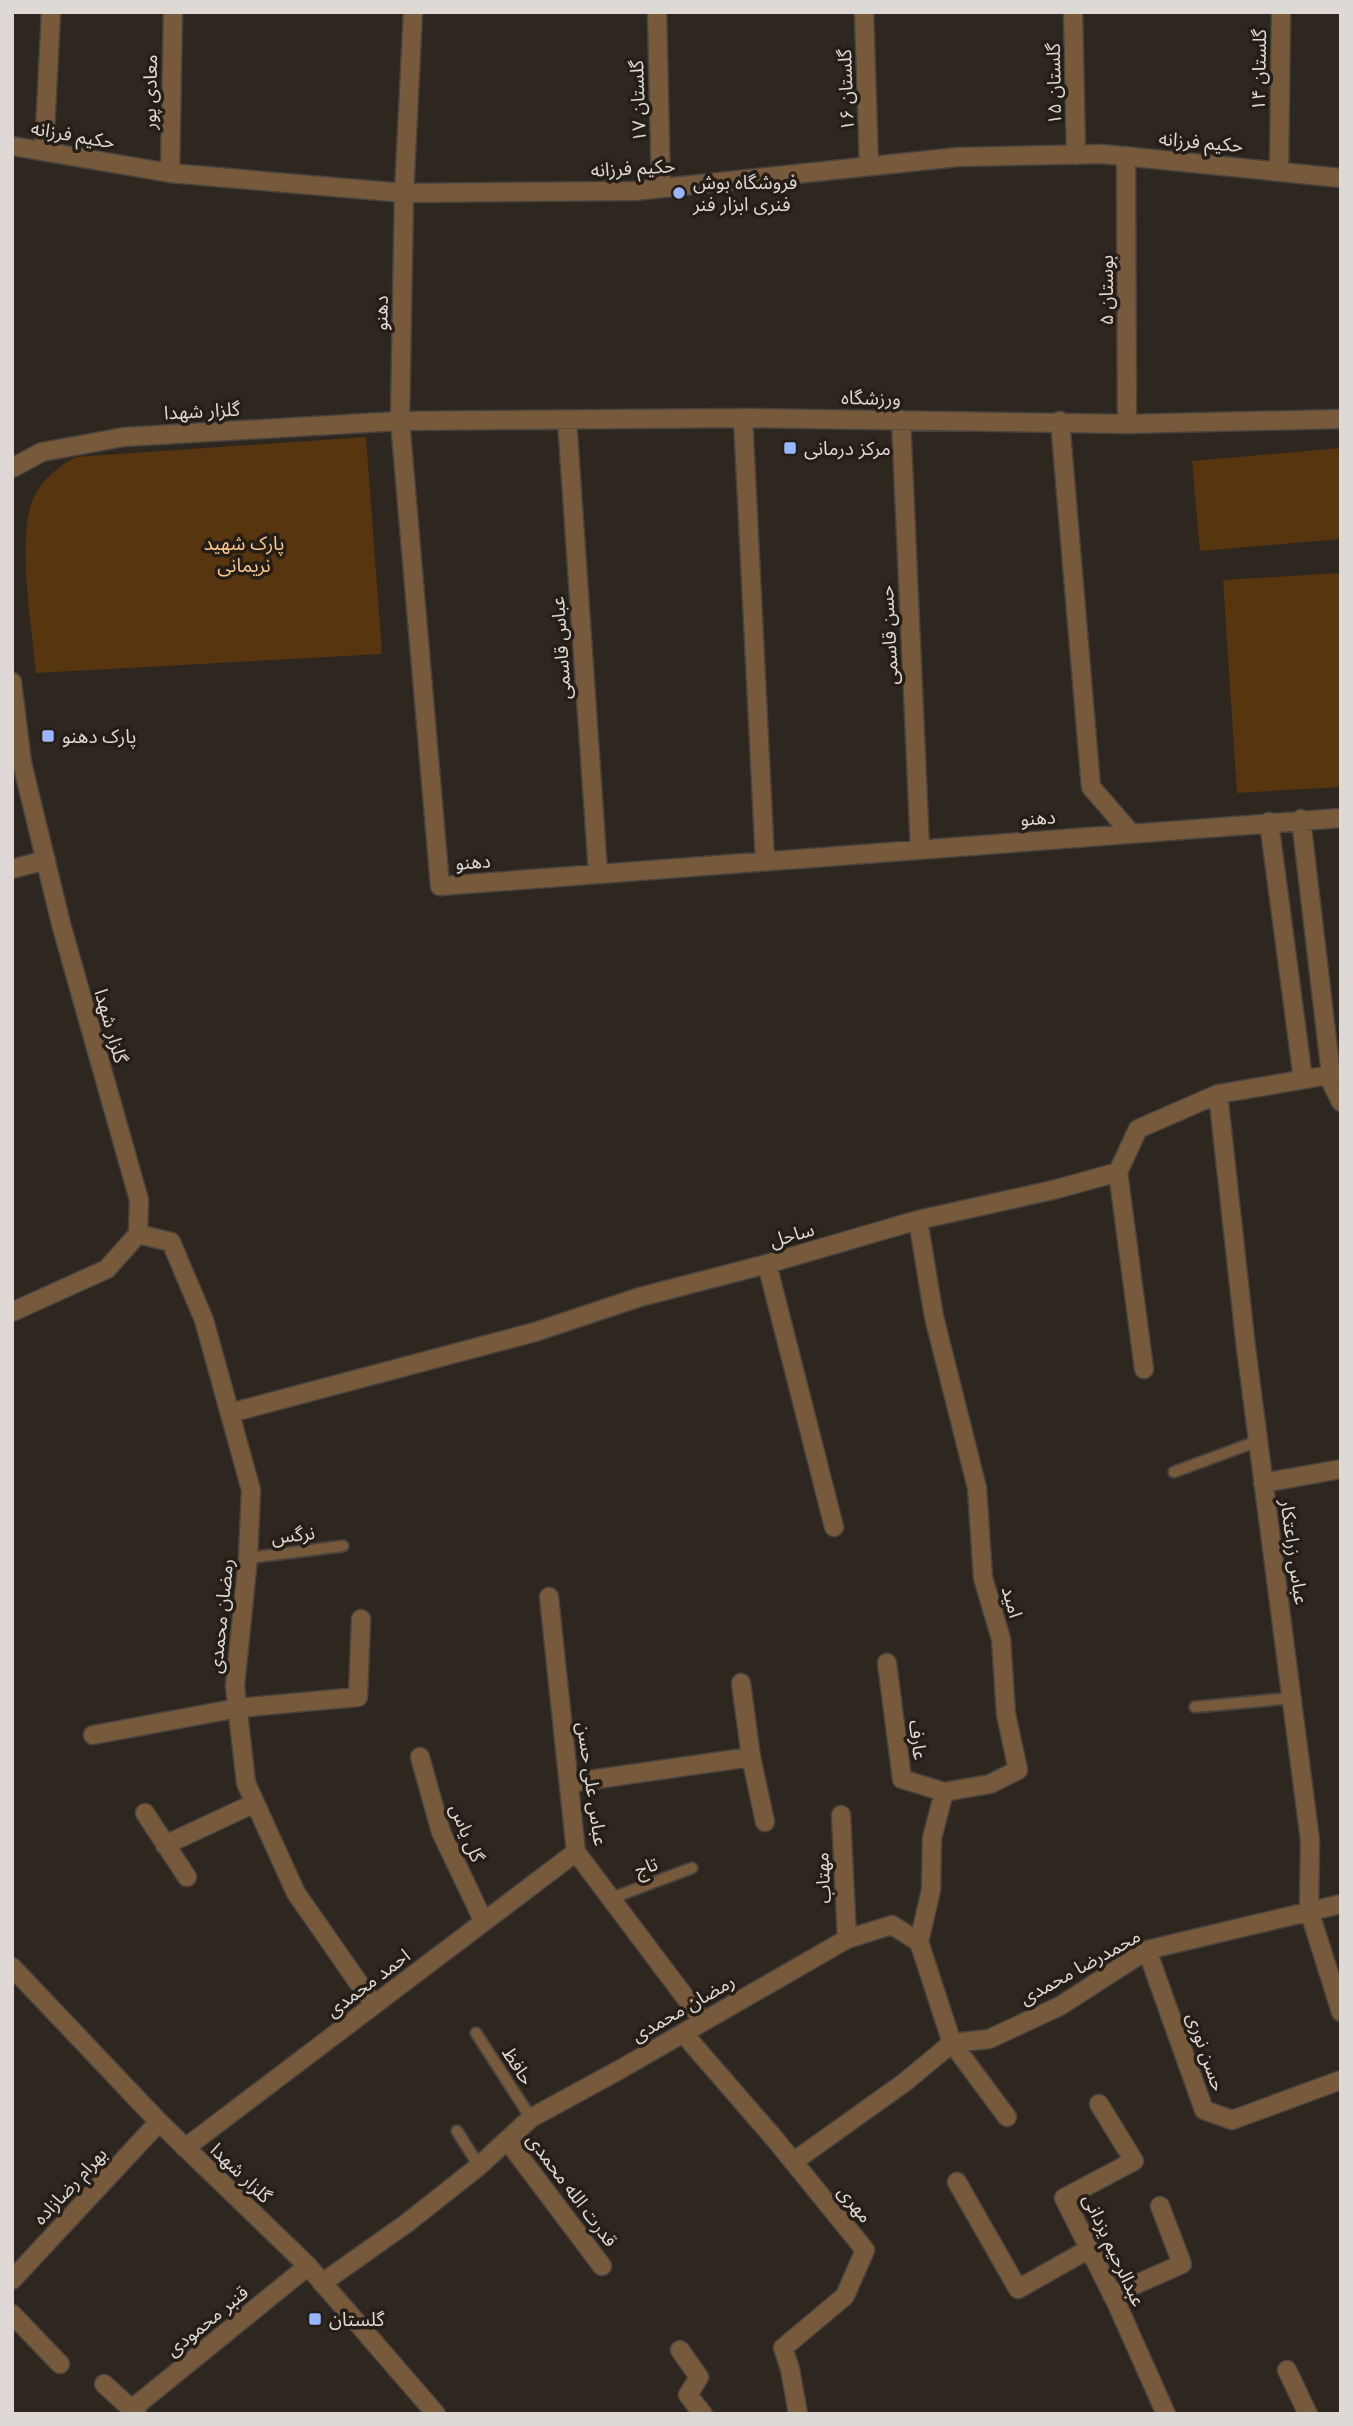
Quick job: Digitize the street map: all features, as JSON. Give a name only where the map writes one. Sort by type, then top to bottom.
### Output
[{"type":"street","points":[[44,151],[51,12]]},
{"type":"street","name":"معادی پور","points":[[170,173],[173,12]]},
{"type":"street","name":"دهنو","points":[[413,12],[404,193],[400,421],[440,886],[1341,818]]},
{"type":"street","name":"گلستان ۱۷","points":[[656,12],[661,188]]},
{"type":"street","name":"گلستان ۱۶","points":[[864,12],[869,166]]},
{"type":"street","name":"گلستان ۱۵","points":[[1073,12],[1076,155]]},
{"type":"street","name":"گلستان ۱۴","points":[[1279,171],[1281,12]]},
{"type":"street","name":"حکیم فرزانه","points":[[12,146],[170,173],[404,193],[634,191],[958,157],[1076,155],[1126,156],[1341,178]]},
{"type":"street","name":"بوستان ۵","points":[[1126,156],[1127,424]]},
{"type":"street","points":[[743,418],[765,861]]},
{"type":"street","name":"ورزشگاه","points":[[400,421],[743,418],[1127,424],[1341,419]]},
{"type":"street","name":"عباس قاسمی","points":[[567,420],[598,873]]},
{"type":"street","name":"حسن قاسمی","points":[[901,420],[920,849]]},
{"type":"street","name":"گلزار شهدا","points":[[12,468],[42,452],[124,437],[400,421]]},
{"type":"street","points":[[1060,421],[1091,787],[1130,832]]},
{"type":"street","name":"گلزار شهدا","points":[[12,681],[22,763],[68,950],[139,1200],[138,1234]]},
{"type":"street","points":[[1301,820],[1341,1102]]},
{"type":"street","points":[[1269,822],[1303,1079]]},
{"type":"street","points":[[12,869],[46,860]]},
{"type":"street","points":[[1144,1369],[1118,1172],[1138,1129],[1218,1094],[1336,1074]]},
{"type":"street","name":"عباس زراعتکار","points":[[1218,1094],[1258,1441],[1310,1840],[1309,1909],[1341,2011]]},
{"type":"street","name":"ساحل","points":[[230,1413],[535,1332],[640,1297],[918,1220],[1057,1189],[1118,1172]]},
{"type":"street","name":"امید","points":[[918,1220],[934,1317],[976,1488],[983,1578],[1001,1639],[1006,1714],[1018,1770],[990,1784],[944,1792]]},
{"type":"street","points":[[12,1312],[107,1269],[138,1234]]},
{"type":"street","name":"رمضان محمدی","points":[[138,1234],[171,1242],[204,1320],[251,1490],[248,1558],[235,1686],[246,1783],[296,1894],[374,2005]]},
{"type":"street","points":[[767,1264],[834,1527]]},
{"type":"street","points":[[1264,1483],[1341,1469]]},
{"type":"street","name":"عباس علی حسن","points":[[549,1597],[576,1852],[702,2021]]},
{"type":"street","points":[[93,1735],[238,1708],[358,1698],[360,1619]]},
{"type":"street","name":"عارف","points":[[887,1663],[902,1779],[944,1792]]},
{"type":"street","points":[[741,1683],[751,1757],[765,1822]]},
{"type":"street","name":"گل یاس","points":[[421,1757],[440,1832],[484,1922]]},
{"type":"street","points":[[569,1783],[751,1757]]},
{"type":"street","points":[[944,1792],[932,1838],[931,1890],[919,1942],[952,2042],[1007,2117]]},
{"type":"street","points":[[166,1844],[255,1803]]},
{"type":"street","points":[[145,1813],[187,1877]]},
{"type":"street","name":"مهتاب","points":[[841,1815],[847,1939]]},
{"type":"street","name":"احمد محمدی","points":[[185,2148],[576,1852]]},
{"type":"street","name":"محمدرضا محمدی","points":[[952,2042],[989,2039],[1060,2006],[1147,1950],[1224,1933],[1309,1909],[1341,1904]]},
{"type":"street","name":"رمضان محمدی","points":[[322,2283],[407,2223],[479,2166],[531,2118],[847,1939],[892,1925],[919,1942]]},
{"type":"street","name":"حسن نوری","points":[[1147,1950],[1204,2110],[1232,2120],[1341,2080]]},
{"type":"street","name":"گلزار شهدا","points":[[12,1967],[159,2122],[307,2266],[436,2414]]},
{"type":"street","name":"مهری","points":[[683,2033],[865,2249],[845,2296],[783,2348],[790,2369],[798,2414]]},
{"type":"street","points":[[793,2162],[905,2082],[952,2042]]},
{"type":"street","name":"عبدالرحیم یزدانی","points":[[1099,2104],[1134,2161],[1064,2198],[1166,2414]]},
{"type":"street","name":"بهرام رضازاده","points":[[12,2280],[159,2122]]},
{"type":"street","name":"قدرت الله محمدی","points":[[508,2140],[602,2266]]},
{"type":"street","points":[[957,2182],[1018,2289],[1089,2249]]},
{"type":"street","points":[[1112,2295],[1182,2264],[1160,2206]]},
{"type":"street","name":"قنبر محمودی","points":[[135,2411],[307,2266]]},
{"type":"street","points":[[12,2314],[60,2364]]},
{"type":"street","points":[[680,2350],[699,2376],[688,2395],[703,2414]]},
{"type":"street","points":[[1287,2370],[1308,2414]]},
{"type":"street","points":[[104,2384],[135,2411]]},
{"type":"lane","points":[[1174,1472],[1258,1441]]},
{"type":"lane","name":"نرگس","points":[[248,1558],[343,1546]]},
{"type":"lane","points":[[1195,1707],[1292,1698]]},
{"type":"lane","name":"تاج","points":[[612,1898],[692,1868]]},
{"type":"lane","name":"حافظ","points":[[475,2033],[531,2118]]},
{"type":"lane","points":[[457,2131],[479,2166]]},
{"type":"green space","name":"پارک شهید نریمانی","points":[[366,437],[382,654],[36,673],[27,582],[26,534],[34,497],[46,479],[57,469],[76,457]]},
{"type":"green space","points":[[1341,448],[1341,539],[1200,551],[1192,461]]},
{"type":"green space","points":[[1341,573],[1341,787],[1237,793],[1223,580]]},
{"type":"place","name":"فروشگاه بوش فنری ابزار فنر","points":[[679,193]]},
{"type":"place","name":"مرکز درمانی","points":[[790,448]]},
{"type":"place","name":"پارک دهنو","points":[[48,736]]},
{"type":"place","name":"گلستان","points":[[315,2319]]}]
